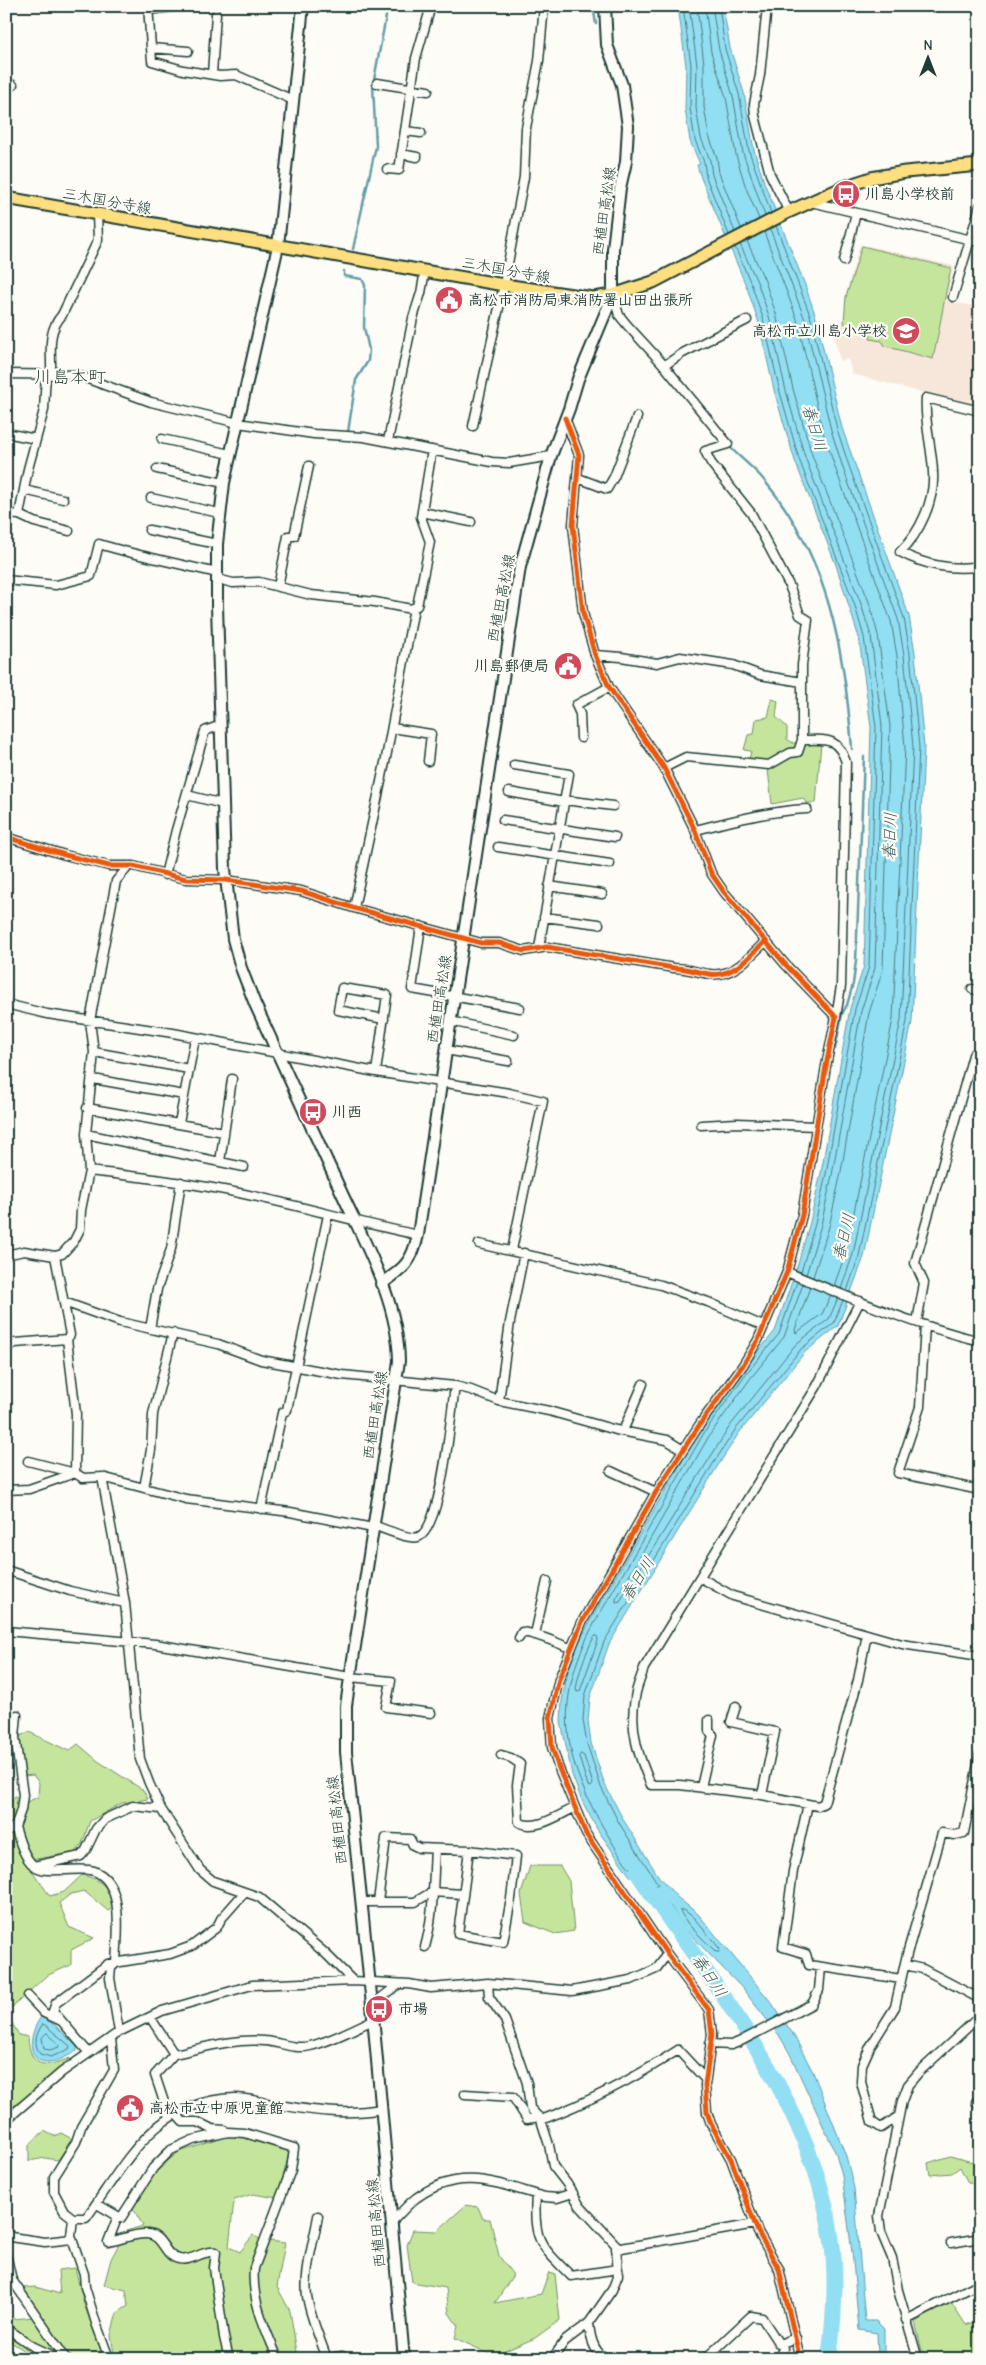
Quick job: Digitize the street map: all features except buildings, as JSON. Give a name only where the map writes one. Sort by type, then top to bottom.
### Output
[{"type":"main road","name":"西植田高松線","points":[[303,6],[278,246],[230,454],[219,513],[217,576],[226,880],[232,931],[241,968],[355,1222],[396,1326],[399,1361],[346,1706],[346,1752],[372,2005],[404,2359]]},
{"type":"main road","name":"西植田高松線","points":[[381,1284],[400,1271],[409,1262],[415,1250],[520,568],[551,456],[578,379],[613,295],[612,249],[620,188],[626,162],[628,126],[622,85],[607,45],[605,6]]},
{"type":"main road","name":"三木国分寺線","points":[[6,198],[504,285],[575,297],[593,298],[613,295],[653,282],[788,212],[871,178],[905,172],[980,165]]},
{"type":"street","points":[[183,6],[148,8],[152,62],[182,70],[236,75],[293,100]]},
{"type":"street","points":[[387,169],[398,170],[416,58],[431,6]]},
{"type":"street","points":[[473,426],[504,285],[524,177],[526,128],[539,62],[544,6]]},
{"type":"street","points":[[767,6],[760,75],[754,104],[755,116],[770,174],[788,212]]},
{"type":"street","points":[[212,74],[216,14]]},
{"type":"street","points":[[151,48],[188,51]]},
{"type":"street","points":[[377,83],[428,91]]},
{"type":"street","points":[[404,131],[421,133]]},
{"type":"street","points":[[401,154],[416,157]]},
{"type":"street","points":[[809,202],[980,242]]},
{"type":"street","points":[[953,297],[980,206]]},
{"type":"street","points":[[844,261],[856,213]]},
{"type":"street","points":[[19,515],[44,410],[52,358],[49,349],[51,334],[98,240],[97,214]]},
{"type":"street","points":[[388,441],[413,318],[421,293],[425,271]]},
{"type":"street","points":[[613,295],[619,315],[664,365],[728,444],[705,451],[711,463],[751,513],[789,584],[800,615],[808,620],[802,665],[802,740],[798,752],[790,753],[769,765],[686,757],[664,768]]},
{"type":"street","points":[[664,365],[747,320]]},
{"type":"street","points":[[6,374],[77,375],[151,402],[238,423],[314,434],[364,437],[492,462],[509,463],[551,456]]},
{"type":"street","points":[[980,411],[926,398],[925,411],[934,473],[932,488],[921,525],[912,541],[900,552],[921,563],[965,569],[980,566]]},
{"type":"street","points":[[578,478],[607,489],[614,477],[636,417]]},
{"type":"street","points":[[565,418],[579,455],[573,526],[583,613],[595,655],[609,687],[664,768],[695,830],[711,873],[724,892],[836,1017]]},
{"type":"street","points":[[6,433],[36,439]]},
{"type":"street","points":[[162,439],[230,454]]},
{"type":"street","points":[[354,908],[392,728],[414,608],[430,542],[421,517],[432,450]]},
{"type":"street","points":[[278,587],[288,536],[294,536],[309,466]]},
{"type":"street","points":[[157,468],[224,483]]},
{"type":"street","points":[[24,490],[63,499]]},
{"type":"street","points":[[152,498],[219,513]]},
{"type":"street","points":[[422,512],[471,522]]},
{"type":"street","points":[[6,514],[19,515],[34,522],[69,531]]},
{"type":"street","points":[[149,530],[217,544]]},
{"type":"street","points":[[6,580],[56,586],[91,576],[99,544],[140,556],[157,558],[234,583],[259,582],[310,594],[375,602],[411,610],[414,608]]},
{"type":"street","points":[[595,655],[658,663],[680,657],[733,664],[760,675],[802,682]]},
{"type":"street","points":[[581,738],[580,714],[576,705],[609,687]]},
{"type":"street","points":[[165,875],[205,731],[221,725]]},
{"type":"street","points":[[392,728],[431,734],[428,761]]},
{"type":"street","points":[[800,2359],[779,2269],[755,2224],[731,2159],[711,2124],[707,2112],[706,2080],[712,2022],[709,2010],[668,1954],[591,1841],[574,1808],[558,1766],[550,1729],[553,1699],[570,1648],[582,1622],[656,1492],[743,1365],[789,1273],[802,1215],[841,986],[846,762],[842,750],[829,740],[802,740]]},
{"type":"street","points":[[514,765],[569,774],[553,856],[540,948]]},
{"type":"street","points":[[508,792],[564,801],[613,806]]},
{"type":"street","points":[[188,795],[223,804]]},
{"type":"street","points":[[695,830],[785,810],[807,809]]},
{"type":"street","points":[[503,820],[615,837]]},
{"type":"street","points":[[6,837],[109,866],[129,866],[186,879],[226,880],[301,891],[354,908],[481,943],[499,943],[524,951],[540,948],[674,968],[688,968],[718,975],[737,967],[766,941]]},
{"type":"street","points":[[498,847],[610,864]]},
{"type":"street","points":[[109,866],[116,881]]},
{"type":"street","points":[[6,1255],[24,1251],[55,1256],[62,1254],[74,1242],[80,1230],[81,1210],[89,1171],[86,1134],[87,1108],[93,1079],[94,1052],[90,1021],[116,881],[129,866]]},
{"type":"street","points":[[549,886],[602,894]]},
{"type":"street","points":[[544,917],[599,924]]},
{"type":"street","points":[[421,926],[412,989],[520,1008]]},
{"type":"street","points":[[376,1072],[384,1019],[387,995],[342,988],[338,1010],[384,1019]]},
{"type":"street","points":[[6,1004],[47,1014],[195,1038],[376,1072],[441,1080],[543,1101],[512,1250]]},
{"type":"street","points":[[450,1021],[514,1035]]},
{"type":"street","points":[[179,1123],[195,1038]]},
{"type":"street","points":[[980,1047],[973,1055],[915,1263],[924,1283],[921,1323],[920,1407],[898,1473],[980,1490]]},
{"type":"street","points":[[446,1050],[508,1061]]},
{"type":"street","points":[[94,1052],[189,1069]]},
{"type":"street","points":[[93,1079],[184,1095]]},
{"type":"street","points":[[220,1162],[232,1079]]},
{"type":"street","points":[[87,1108],[224,1132]]},
{"type":"street","points":[[701,1126],[737,1123],[816,1126]]},
{"type":"street","points":[[86,1134],[244,1167]]},
{"type":"street","points":[[89,1171],[181,1182],[245,1194],[355,1222],[418,1234]]},
{"type":"street","points":[[150,1329],[157,1288],[171,1249],[181,1182]]},
{"type":"street","points":[[262,1509],[282,1413],[287,1410],[297,1366],[328,1215]]},
{"type":"street","points":[[479,1244],[512,1250],[586,1270],[662,1286],[708,1302],[763,1326]]},
{"type":"street","points":[[499,1401],[510,1322],[524,1253]]},
{"type":"street","points":[[55,1256],[70,1335],[67,1339],[76,1414],[75,1473]]},
{"type":"street","points":[[789,1273],[921,1323],[980,1341]]},
{"type":"street","points":[[858,1300],[817,1386],[701,1578],[644,1668],[635,1698],[634,1729],[638,1757],[651,1786],[659,1784],[762,1795],[818,1806],[824,1803],[858,1680],[867,1634]]},
{"type":"street","points":[[64,1302],[120,1322],[218,1344],[261,1360],[321,1372],[395,1382],[455,1386],[499,1401],[549,1411],[623,1431],[667,1440],[683,1450]]},
{"type":"street","points":[[144,1488],[152,1450],[153,1414],[173,1333]]},
{"type":"street","points":[[6,1347],[15,1343],[67,1339]]},
{"type":"street","points":[[623,1431],[642,1384]]},
{"type":"street","points":[[28,1461],[75,1473],[83,1478],[102,1477],[186,1499],[290,1512],[418,1537],[424,1532],[431,1519],[439,1495],[455,1386]]},
{"type":"street","points":[[611,1471],[656,1492]]},
{"type":"street","points":[[6,1490],[29,1489],[75,1473]]},
{"type":"street","points":[[102,1477],[124,1603],[140,1759],[161,1808],[200,1870],[213,1881],[259,1897],[275,1909],[354,1981]]},
{"type":"street","points":[[6,1570],[70,1591],[124,1603]]},
{"type":"street","points":[[701,1578],[733,1596],[902,1644],[980,1656]]},
{"type":"street","points":[[536,1634],[547,1581]]},
{"type":"street","points":[[6,1632],[155,1644],[350,1677],[391,1681],[386,1707],[431,1713]]},
{"type":"street","points":[[519,1638],[522,1632],[536,1634],[540,1638],[570,1648]]},
{"type":"street","points":[[736,1706],[731,1722],[769,1729],[775,1732],[762,1795]]},
{"type":"street","points":[[6,1831],[14,1827],[21,1810],[23,1796],[14,1737],[17,1715]]},
{"type":"street","points":[[701,1788],[713,1735],[709,1731],[710,1720]]},
{"type":"street","points":[[899,2116],[880,2128],[872,2122],[861,2082],[862,2065],[870,2047],[895,2007],[901,1979],[942,1833],[955,1835],[964,1833],[980,1754]]},
{"type":"street","points":[[501,1755],[511,1758],[520,1764],[517,1785],[519,1822],[525,1826],[536,1826],[574,1808]]},
{"type":"street","points":[[808,1804],[793,1871],[783,1947],[806,1954],[809,1965],[901,1979]]},
{"type":"street","points":[[34,1866],[81,1856],[96,1828],[106,1819],[133,1806],[161,1808]]},
{"type":"street","points":[[14,1827],[26,1854],[34,1866],[47,1871],[94,1871],[105,1879],[116,1896],[118,1907],[116,1963],[112,1968],[110,1978],[119,2032]]},
{"type":"street","points":[[378,1902],[386,1838],[410,1839],[413,1845],[420,1848],[468,1850],[516,1856],[512,1900],[503,1942],[458,1934],[468,1850]]},
{"type":"street","points":[[426,1947],[434,1901],[432,1892],[435,1849]]},
{"type":"street","points":[[361,1902],[415,1902],[432,1892],[463,1894]]},
{"type":"street","points":[[89,2053],[59,2020],[54,2011],[56,2003],[108,1964],[170,1954],[192,1946],[217,1927],[221,1919],[244,1893]]},
{"type":"street","points":[[6,2120],[62,2072],[119,2032],[162,2011],[252,1985],[354,1981],[432,1988],[488,1983],[572,1991],[631,1980],[656,1969],[668,1954]]},
{"type":"street","points":[[905,1965],[923,1969],[980,1999]]},
{"type":"street","points":[[710,2044],[731,2045],[812,2004],[820,1990],[821,1967]]},
{"type":"street","points":[[488,1983],[489,1997],[505,2020],[527,2083],[530,2108],[540,2118],[549,2145],[553,2166],[580,2206],[616,2245],[618,2275],[612,2290],[589,2323],[565,2340],[552,2359]]},
{"type":"street","points":[[372,2005],[399,1984]]},
{"type":"street","points":[[28,1996],[44,2013],[59,2020]]},
{"type":"street","points":[[918,2359],[906,2320],[892,2258],[880,2232],[879,2216],[899,2116],[908,2085],[919,2072],[980,2016]]},
{"type":"street","points":[[150,2017],[174,2054]]},
{"type":"street","points":[[278,2359],[260,2314],[253,2279],[254,2268],[291,2170],[294,2148],[245,2133],[212,2129],[198,2122],[183,2122],[172,2115],[155,2075],[174,2054],[231,2043],[265,2041],[284,2046],[308,2047],[327,2041],[373,2020]]},
{"type":"street","points":[[111,2038],[114,2070],[80,2127],[76,2142],[54,2177],[54,2192],[64,2211],[73,2218],[86,2218],[136,2149],[156,2126],[172,2115],[204,2102],[236,2098],[318,2112],[356,2113],[381,2109]]},
{"type":"street","points":[[465,2094],[513,2097],[528,2119],[540,2118],[564,2111],[639,2076],[678,2050],[706,2080]]},
{"type":"street","points":[[980,2098],[976,2102],[980,2106]]},
{"type":"street","points":[[96,2204],[121,2218],[153,2168],[171,2150],[193,2140],[228,2132]]},
{"type":"street","points":[[391,2223],[416,2198],[454,2180],[473,2178],[536,2195],[557,2198],[573,2193]]},
{"type":"street","points":[[536,2195],[535,2229],[546,2251],[571,2276],[618,2269]]},
{"type":"street","points":[[118,2216],[108,2242],[141,2234],[149,2234],[155,2235],[169,2255],[177,2259],[186,2260],[207,2251],[216,2252],[214,2268],[229,2359]]},
{"type":"street","points":[[318,2216],[307,2277],[310,2313],[326,2359],[342,2356],[346,2359]]},
{"type":"street","points":[[73,2218],[72,2239],[84,2274],[85,2287],[96,2323],[109,2358]]},
{"type":"street","points":[[616,2249],[755,2224]]},
{"type":"street","points":[[6,2231],[11,2237],[45,2242],[72,2239]]},
{"type":"street","points":[[951,2243],[980,2238]]},
{"type":"street","points":[[6,2254],[12,2280],[66,2359]]},
{"type":"street","points":[[906,2320],[978,2284],[980,2281]]},
{"type":"street","points":[[704,2359],[751,2316],[762,2318],[779,2344],[796,2338]]},
{"type":"street","points":[[589,2323],[590,2340],[606,2358],[610,2359]]},
{"type":"street","points":[[6,2328],[34,2347],[60,2359]]},
{"type":"street","points":[[778,2359],[783,2349],[782,2343]]},
{"type":"shaded area","name":"高松市立川島小学校","points":[[860,244],[954,266],[946,301],[980,307],[980,408],[852,374],[848,359],[840,361],[831,324],[843,323],[845,297]]},
{"type":"green space","points":[[862,246],[951,268],[933,359],[885,346],[882,341],[870,339],[871,334],[844,323],[846,297]]},
{"type":"green space","points":[[772,699],[778,701],[776,717],[787,727],[787,739],[793,743],[821,743],[816,803],[806,803],[803,798],[772,804],[767,761],[749,760],[751,751],[744,750],[748,735],[754,734],[756,719],[768,717]]},
{"type":"green space","points":[[29,1732],[69,1751],[78,1744],[98,1761],[143,1790],[148,1799],[122,1803],[90,1821],[82,1844],[76,1852],[25,1861],[50,1896],[64,1892],[82,1875],[95,1879],[104,1885],[115,1907],[108,1911],[84,1891],[71,1894],[59,1903],[69,1927],[94,1938],[71,1950],[71,1965],[46,1976],[6,2013],[6,1809],[15,1796],[27,1802],[38,1797],[39,1783],[33,1775],[24,1776],[18,1737]]},
{"type":"green space","points":[[530,1866],[560,1866],[569,1881],[574,1931],[555,1934],[525,1922],[521,1894]]},
{"type":"green space","points":[[6,2013],[19,2035],[28,2037],[32,2055],[40,2063],[53,2063],[70,2058],[45,2083],[6,2112]]},
{"type":"green space","points":[[44,2131],[54,2136],[61,2133],[72,2139],[58,2160],[45,2158],[29,2161],[29,2145]]},
{"type":"green space","points":[[233,2135],[247,2137],[290,2151],[277,2198],[253,2194],[234,2200],[229,2247],[240,2252],[253,2235],[261,2240],[285,2243],[277,2287],[290,2311],[297,2352],[293,2359],[115,2359],[111,2335],[117,2313],[128,2306],[126,2290],[104,2285],[111,2259],[126,2231],[143,2226],[133,2208],[155,2171],[179,2152]]},
{"type":"green space","points":[[950,2156],[980,2164],[980,2184],[968,2183],[960,2167],[952,2173],[930,2175],[928,2163]]},
{"type":"green space","points":[[466,2205],[478,2207],[483,2219],[490,2219],[499,2256],[513,2275],[495,2303],[541,2294],[549,2272],[555,2274],[560,2320],[535,2338],[503,2352],[500,2359],[455,2338],[458,2326],[449,2313],[446,2288],[412,2282],[407,2245],[413,2230],[437,2231]]},
{"type":"green space","points":[[75,2268],[84,2304],[104,2359],[75,2359],[69,2355],[23,2288],[35,2287],[60,2294],[58,2270]]},
{"type":"green space","points":[[951,2302],[966,2325],[980,2319],[980,2359],[924,2359],[915,2322]]},
{"type":"green space","points":[[33,2317],[64,2357],[68,2359],[38,2359],[6,2339],[6,2327],[14,2319]]},
{"type":"water","points":[[678,6],[723,6],[730,48],[744,93],[754,150],[764,182],[815,314],[842,428],[909,616],[915,653],[924,747],[912,1022],[864,1257],[838,1326],[805,1352],[739,1433],[717,1467],[609,1644],[590,1698],[588,1721],[591,1743],[605,1785],[624,1821],[659,1877],[677,1897],[698,1914],[771,2002],[793,2034],[813,2072],[846,2156],[854,2188],[865,2321],[876,2321],[884,2329],[884,2359],[878,2359],[877,2333],[859,2330],[853,2261],[842,2175],[836,2154],[790,2054],[779,2035],[741,1987],[684,1928],[671,1907],[655,1892],[642,1888],[630,1876],[597,1829],[582,1801],[572,1775],[561,1722],[562,1700],[568,1671],[577,1646],[591,1619],[700,1430],[741,1372],[775,1331],[810,1222],[821,1173],[850,1008],[864,966],[871,727],[859,638],[836,565],[795,461],[775,394],[758,320],[747,288],[701,178],[697,165],[700,164],[690,141],[685,109],[686,66]]},
{"type":"water","points":[[42,2016],[57,2027],[77,2047],[77,2051],[50,2062],[41,2061],[36,2057],[32,2052],[32,2037],[34,2029]]},
{"type":"waterway","points":[[353,249],[376,146],[373,85],[388,6]]},
{"type":"waterway","points":[[593,6],[596,24]]},
{"type":"waterway","points":[[344,271],[344,276],[362,279],[365,285],[364,327],[369,350],[368,361],[356,380],[348,432]]},
{"type":"waterway","points":[[730,447],[763,479],[785,508],[818,572],[838,641],[849,713],[852,749]]},
{"type":"waterway","points":[[835,1049],[842,1014],[847,1005],[853,984],[856,961],[864,757]]},
{"type":"waterway","name":"春日川","points":[[637,1872],[756,2046],[782,2092],[804,2140],[821,2190],[832,2242],[834,2300],[829,2359]]},
{"type":"cycle path","points":[[565,418],[579,455],[573,525],[583,613],[595,655],[609,687],[664,768],[695,830],[711,873],[724,892],[785,964],[836,1017],[826,1066],[802,1215],[787,1272],[758,1340],[656,1492],[582,1622],[559,1679],[550,1718],[552,1747],[586,1834],[667,1954],[709,2010],[712,2034],[705,2085],[707,2112],[711,2124],[731,2159],[758,2232],[779,2269],[800,2359]]},
{"type":"cycle path","points":[[6,837],[109,866],[133,866],[186,879],[226,880],[301,891],[354,908],[481,943],[499,943],[524,951],[547,947],[718,974],[726,973],[740,965],[766,941]]},
{"type":"place","name":"川島小学校前","points":[[846,194]]},
{"type":"place","name":"高松市消防局東消防署山田出張所","points":[[449,300]]},
{"type":"place","name":"高松市立川島小学校","points":[[906,331]]},
{"type":"place","name":"川島郵便局","points":[[568,666]]},
{"type":"place","name":"川西","points":[[313,1112]]},
{"type":"place","name":"市場","points":[[379,2009]]},
{"type":"place","name":"高松市立中原児童館","points":[[130,2108]]},
{"type":"district","name":"川島本町","points":[[70,377]]}]
